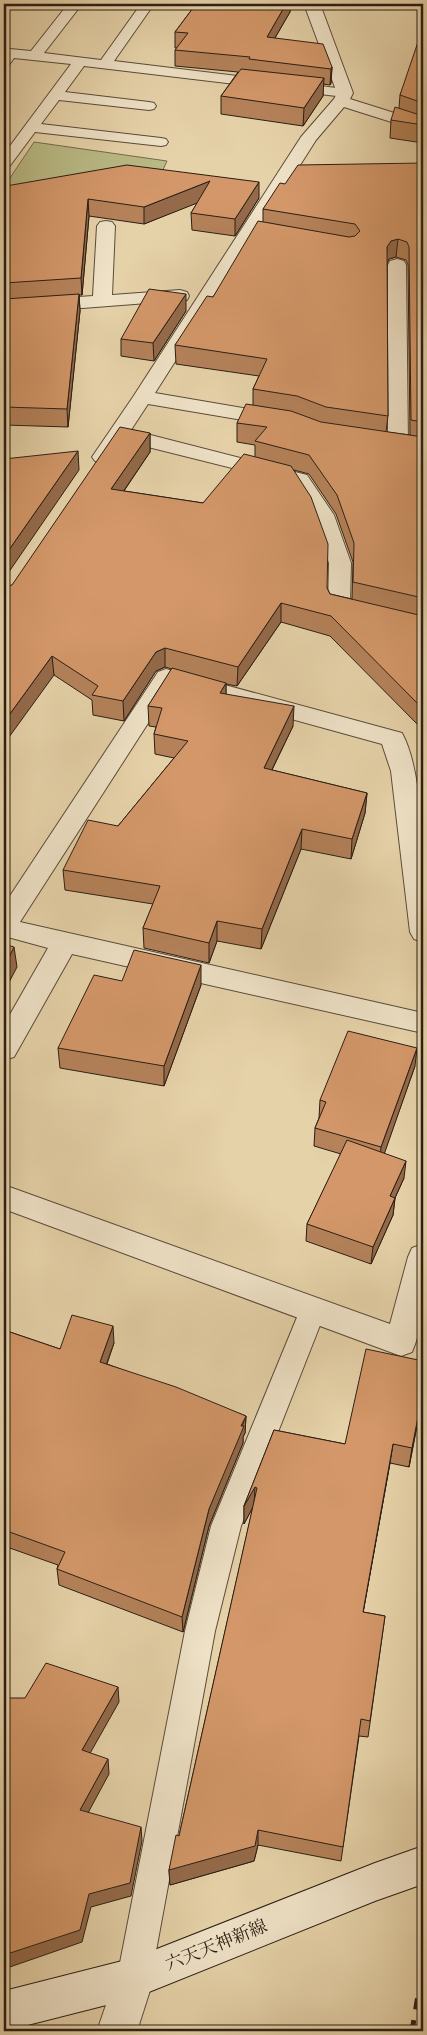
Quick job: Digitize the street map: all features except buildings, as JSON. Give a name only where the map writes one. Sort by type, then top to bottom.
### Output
[{"type":"street","points":[[312,4],[343,97]]},
{"type":"street","points":[[343,97],[423,127]]},
{"type":"street","points":[[91,472],[143,397],[309,138],[343,97]]},
{"type":"street","points":[[102,301],[106,226]]},
{"type":"street","points":[[249,231],[267,234]]},
{"type":"street","points":[[377,442],[408,447],[397,265]]},
{"type":"street","points":[[4,308],[209,294]]},
{"type":"street","points":[[143,397],[296,423]]},
{"type":"street","points":[[118,433],[300,479],[323,515],[340,563],[339,607],[423,626]]},
{"type":"street","points":[[423,932],[403,770],[393,739],[166,677],[4,926],[65,942],[423,1023]]},
{"type":"street","points":[[4,1049],[65,942]]},
{"type":"street","points":[[4,1197],[401,1342],[423,1257]]},
{"type":"street","name":"六天天神新線","points":[[4,2011],[134,1978],[375,1882],[423,1865]]},
{"type":"street","points":[[117,2031],[134,1978]]},
{"type":"lane","points":[[34,56],[75,4]]},
{"type":"lane","points":[[104,65],[148,4]]},
{"type":"lane","points":[[6,56],[34,56],[104,65],[167,77],[343,97]]},
{"type":"lane","points":[[4,164],[80,62]]},
{"type":"lane","points":[[55,95],[152,102],[129,138]]},
{"type":"lane","points":[[31,126],[160,142]]},
{"type":"lane","points":[[134,1978],[200,1631],[226,1526],[313,1310]]},
{"type":"green space","points":[[34,142],[167,161],[156,185],[4,187]]},
{"type":"railway","points":[[412,2031],[423,1966]]}]
